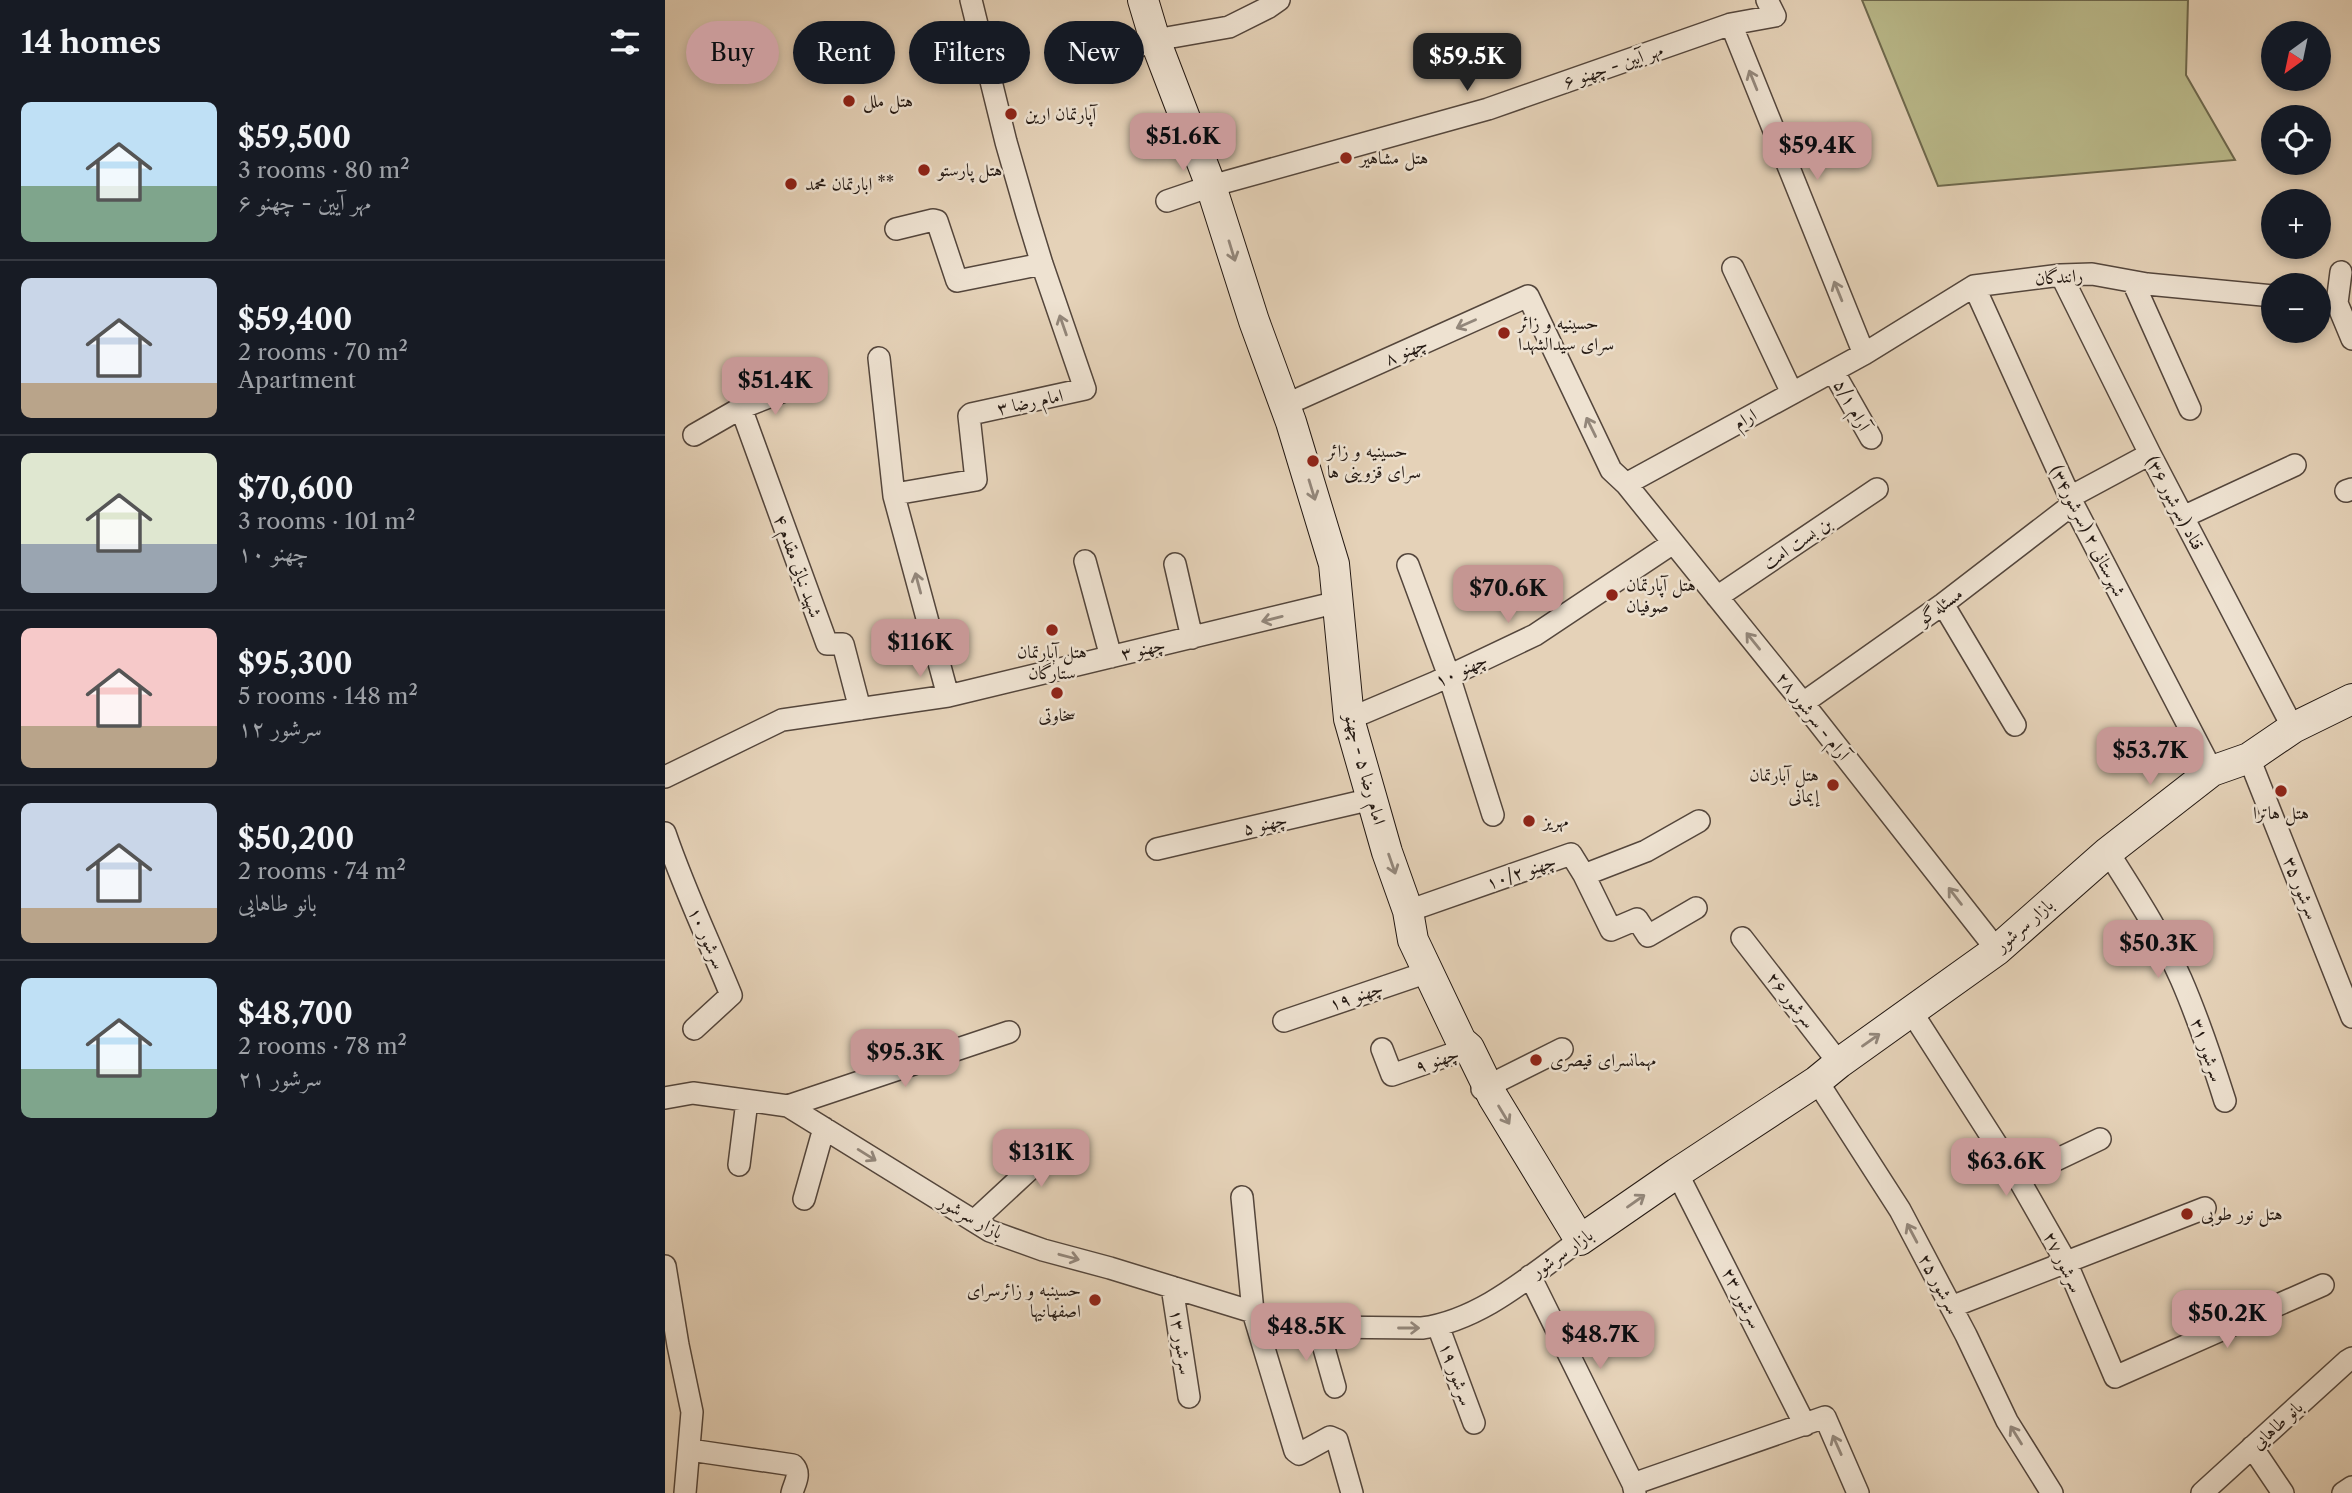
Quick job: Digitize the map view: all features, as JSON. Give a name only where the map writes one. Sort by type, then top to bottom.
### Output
[{"type":"street","name":"امام رضا ۳","points":[[895,494],[976,480],[969,415],[1085,389],[1042,264],[1006,142],[971,0]]},
{"type":"street","name":"امام رضا ۵ - چهنو","points":[[1143,0],[1155,40],[1211,186],[1254,321],[1285,405],[1334,564],[1349,719],[1408,911],[1413,940],[1461,1041],[1469,1048],[1485,1088],[1580,1240]]},
{"type":"street","points":[[1144,44],[1155,40],[1229,27],[1279,0]]},
{"type":"street","name":"مهر آیین - چهنو ۶","points":[[1167,201],[1211,186],[1488,109],[1771,8]]},
{"type":"street","points":[[1731,24],[1864,354]]},
{"type":"street","points":[[896,229],[937,221],[957,281],[1042,264]]},
{"type":"street","points":[[1733,268],[1792,393]]},
{"type":"street","points":[[2341,272],[2336,302],[2352,339]]},
{"type":"street","name":"رانندگان","points":[[1864,354],[1973,286],[2061,275],[2092,274],[2133,282],[2261,295]]},
{"type":"street","name":"قناد (سرشور ۳۶)","points":[[2061,275],[2150,454],[2293,729]]},
{"type":"street","points":[[2133,282],[2190,409]]},
{"type":"street","name":"شهرستانی ۲ (سرشور۳۴)","points":[[1973,286],[2071,500],[2212,771]]},
{"type":"street","name":"چهنو ۸","points":[[1285,405],[1528,296]]},
{"type":"street","name":"آرام - سرشور ۲۸","points":[[1528,296],[1611,470],[1626,484],[1803,703],[1997,950]]},
{"type":"street","name":"ارام","points":[[1626,484],[1864,354]]},
{"type":"street","points":[[879,358],[895,494],[948,696]]},
{"type":"street","name":"آرام ۵/۱","points":[[1833,371],[1871,438]]},
{"type":"street","points":[[694,435],[741,408],[794,387]]},
{"type":"street","name":"شهید نباتی مقدم ۴","points":[[741,408],[827,644],[843,644],[860,709]]},
{"type":"street","name":"مسئله‌گو","points":[[1803,703],[1943,604],[2071,500],[2150,454]]},
{"type":"street","points":[[2183,517],[2295,465]]},
{"type":"street","name":"بن بست امت","points":[[1717,597],[1877,489]]},
{"type":"street","name":"چهنو ۱۰","points":[[1349,719],[1535,635],[1674,543]]},
{"type":"street","points":[[1085,561],[1111,657]]},
{"type":"street","points":[[1175,564],[1192,638]]},
{"type":"street","points":[[1408,565],[1449,676],[1493,814]]},
{"type":"street","name":"چهنو ۳","points":[[665,777],[782,720],[948,696],[1338,603]]},
{"type":"street","points":[[1943,604],[2015,725]]},
{"type":"street","name":"بازار سرشور","points":[[665,1098],[693,1093],[788,1106],[990,1231],[1043,1250],[1252,1312],[1318,1327],[1438,1326],[1476,1312],[1828,1072],[1997,950],[2108,852],[2212,771],[2249,758],[2293,729],[2352,699]]},
{"type":"street","name":"سرشور ۳۵","points":[[2249,758],[2352,1017]]},
{"type":"street","name":"چهنو ۵","points":[[1157,849],[1372,799]]},
{"type":"street","name":"چهنو ۱۰/۲","points":[[1408,911],[1571,854],[1584,875],[1646,851],[1699,821]]},
{"type":"street","name":"سرشور ۱۰","points":[[665,833],[681,883],[708,936],[731,995],[694,1029]]},
{"type":"street","name":"سرشور ۳۱","points":[[2108,852],[2161,940],[2181,980],[2225,1101]]},
{"type":"street","points":[[1584,875],[1611,930],[1637,919],[1648,936],[1696,908]]},
{"type":"street","name":"سرشور ۲۶","points":[[1742,937],[1828,1072]]},
{"type":"street","name":"چهنو ۱۹","points":[[1284,1021],[1428,972]]},
{"type":"street","name":"سرشور ۲۷","points":[[1911,1011],[2018,1178],[2066,1262],[2115,1377],[2323,1285]]},
{"type":"street","points":[[788,1106],[1009,1032]]},
{"type":"street","name":"چهنو ۹","points":[[1382,1049],[1392,1075],[1469,1048]]},
{"type":"street","points":[[1485,1088],[1562,1049]]},
{"type":"street","name":"سرشور ۲۵","points":[[1828,1072],[1951,1307],[2007,1421],[2052,1493]]},
{"type":"street","points":[[739,1165],[747,1101]]},
{"type":"street","points":[[804,1199],[824,1128]]},
{"type":"street","points":[[2018,1178],[2100,1139]]},
{"type":"street","points":[[974,1222],[1030,1170],[1007,1144]]},
{"type":"street","name":"سرشور ۲۳","points":[[1677,1173],[1805,1424]]},
{"type":"street","points":[[1242,1197],[1252,1312],[1295,1451],[1299,1454],[1330,1437],[1337,1440],[1352,1493]]},
{"type":"street","points":[[1951,1307],[2205,1208]]},
{"type":"street","points":[[665,1266],[692,1412],[685,1493]]},
{"type":"street","points":[[1530,1276],[1634,1488],[1825,1417],[1858,1493]]},
{"type":"street","name":"سرشور ۱۳","points":[[1172,1287],[1189,1397]]},
{"type":"street","name":"سرشور ۱۹","points":[[1438,1326],[1474,1423]]},
{"type":"street","points":[[1318,1327],[1335,1387]]},
{"type":"street","name":"بانو طاهایی","points":[[2202,1493],[2352,1358]]},
{"type":"street","points":[[2252,1447],[2283,1493]]},
{"type":"street","points":[[690,1451],[793,1465],[798,1476],[792,1493]]},
{"type":"street","points":[[2343,1493],[2352,1487]]},
{"type":"green space","points":[[1862,0],[2188,0],[2186,75],[2235,160],[1938,186]]},
{"type":"place","name":"هتل ملل","points":[[849,101]]},
{"type":"place","name":"آپارتمان ارين","points":[[1011,114]]},
{"type":"place","name":"هتل مشاهیر","points":[[1346,158]]},
{"type":"place","name":"هتل پارستو","points":[[924,170]]},
{"type":"place","name":"ابارتمان محمد **","points":[[791,184]]},
{"type":"place","name":"حسینیه و زائر سرای سیدالشهدا","points":[[1504,333]]},
{"type":"place","name":"حسینیه و زائر سرای قزوینی ها","points":[[1313,461]]},
{"type":"place","name":"هتل آپارتمان صوفیان","points":[[1612,595]]},
{"type":"place","name":"هتل آپارتمان ستارگان","points":[[1052,630]]},
{"type":"place","name":"سخاوتی","points":[[1057,693]]},
{"type":"place","name":"هتل آبارتمان إیمانی","points":[[1833,785]]},
{"type":"place","name":"هتل هاترا","points":[[2281,791]]},
{"type":"place","name":"مهریز","points":[[1529,821]]},
{"type":"place","name":"مهمانسرای قیصری","points":[[1536,1060]]},
{"type":"place","name":"هتل نور طوبی","points":[[2187,1214]]},
{"type":"place","name":"حسینبه و زائرسرای اصفهانیها","points":[[1095,1300]]}]
